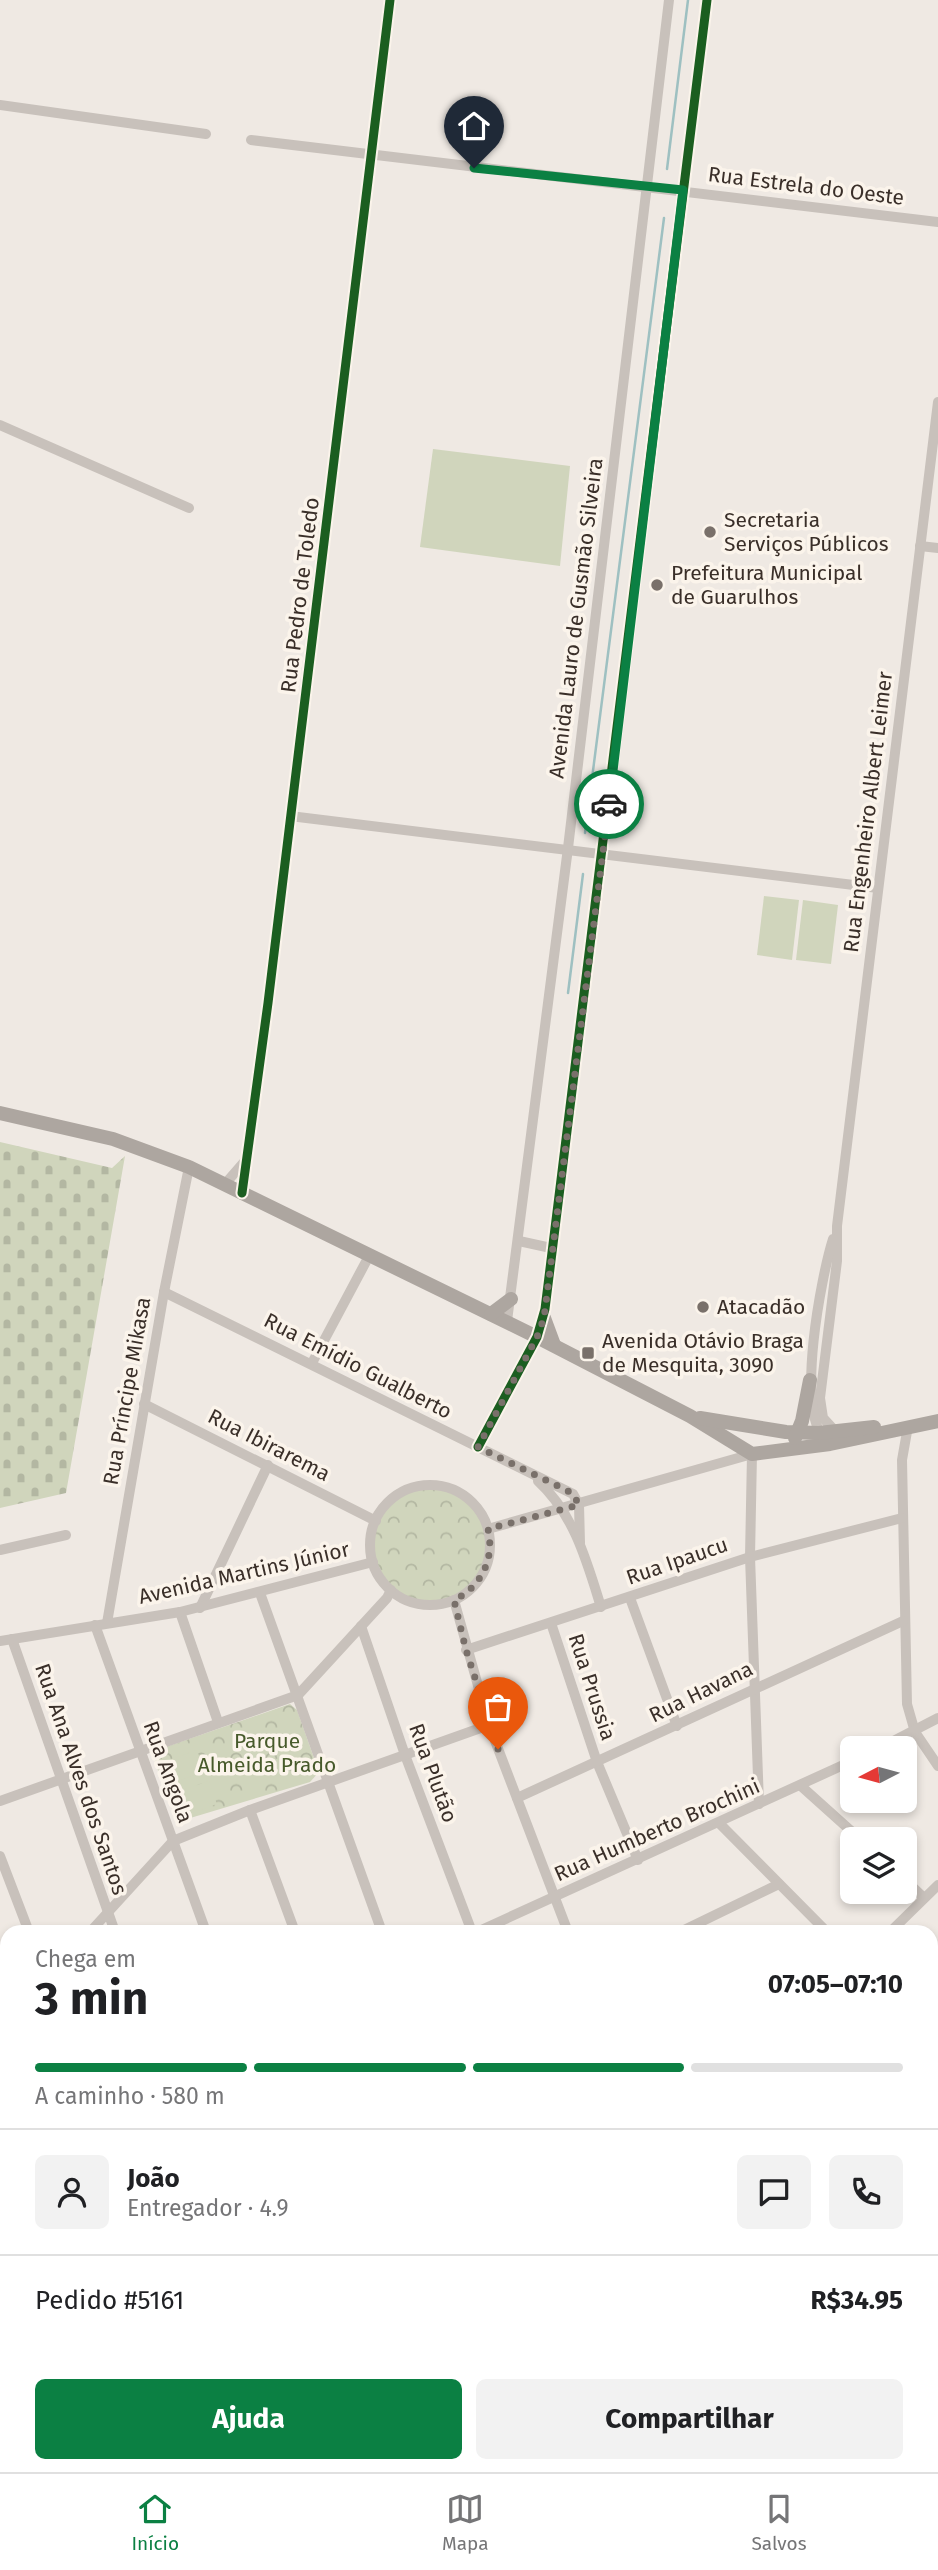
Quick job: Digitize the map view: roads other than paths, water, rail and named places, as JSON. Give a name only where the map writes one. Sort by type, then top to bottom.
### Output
[{"type":"main road","points":[[0,1113],[113,1139],[189,1167],[554,1345],[690,1416],[752,1454],[828,1436],[885,1426],[892,1428],[938,1421]]},
{"type":"main road","points":[[491,1314],[511,1299]]},
{"type":"main road","points":[[544,1318],[554,1345]]},
{"type":"main road","points":[[796,1435],[810,1380]]},
{"type":"main road","points":[[690,1416],[796,1435],[828,1436]]},
{"type":"main road","points":[[752,1454],[796,1435]]},
{"type":"street","name":"Rua Pedro de Toledo","points":[[242,1194],[268,1003],[390,0]]},
{"type":"street","name":"Avenida Lauro de Gusmão Silveira","points":[[506,1321],[519,1241],[568,848],[649,187],[669,0]]},
{"type":"street","points":[[478,1447],[537,1337],[544,1318],[604,852],[706,0]]},
{"type":"street","points":[[0,105],[206,134]]},
{"type":"street","name":"Rua Estrela do Oeste","points":[[251,140],[938,222]]},
{"type":"street","name":"Rua Engenheiro Albert Leimer","points":[[828,1436],[820,1398],[837,1261],[837,1226],[938,402]]},
{"type":"street","points":[[0,425],[189,508]]},
{"type":"street","points":[[920,546],[938,548]]},
{"type":"street","points":[[290,816],[604,852],[878,888]]},
{"type":"street","points":[[225,1184],[245,1161]]},
{"type":"street","name":"Rua Príncipe Mikasa","points":[[107,1623],[164,1292],[189,1167]]},
{"type":"street","name":"Rua Engenheiro Albert Leimer","points":[[828,1436],[811,1406],[810,1380],[827,1259],[837,1226]]},
{"type":"street","points":[[519,1241],[551,1248]]},
{"type":"street","points":[[312,1363],[369,1255]]},
{"type":"street","name":"Rua Emídio Gualberto","points":[[164,1292],[573,1494],[579,1505],[580,1543]]},
{"type":"street","name":"Rua Ibirarema","points":[[144,1404],[376,1521]]},
{"type":"street","points":[[908,1426],[902,1460],[903,1621],[908,1717],[938,1766]]},
{"type":"street","points":[[892,1428],[902,1460]]},
{"type":"street","points":[[488,1529],[752,1454],[750,1557],[759,1804]]},
{"type":"street","points":[[200,1608],[268,1465]]},
{"type":"street","name":"Rua Emídio Gualberto","points":[[534,1477],[562,1510],[580,1543],[601,1607]]},
{"type":"street","points":[[422,1486],[440,1486],[462,1494],[474,1504],[488,1529],[490,1547],[487,1565],[473,1587],[454,1600],[426,1605],[402,1598],[391,1590],[373,1562],[371,1544],[376,1521],[385,1507],[399,1494],[422,1486]]},
{"type":"street","name":"Rua Ipaucu","points":[[466,1650],[750,1557],[902,1518]]},
{"type":"street","points":[[0,1550],[65,1535]]},
{"type":"street","name":"Avenida Martins Júnior","points":[[0,1641],[200,1608],[373,1562]]},
{"type":"street","points":[[0,1801],[298,1695],[362,1626],[391,1590]]},
{"type":"street","points":[[260,1593],[379,1925]]},
{"type":"street","points":[[630,1598],[677,1726]]},
{"type":"street","points":[[454,1600],[489,1725],[565,1925]]},
{"type":"street","points":[[180,1612],[218,1722]]},
{"type":"street","name":"Rua Havana","points":[[517,1798],[677,1726],[754,1687],[903,1621]]},
{"type":"street","name":"Rua Prussia","points":[[551,1623],[597,1762],[638,1860]]},
{"type":"street","name":"Rua Angola","points":[[95,1625],[203,1925]]},
{"type":"street","name":"Rua Plutão","points":[[362,1626],[405,1755],[472,1925]]},
{"type":"street","name":"Rua Ana Alves dos Santos","points":[[12,1639],[112,1925]]},
{"type":"street","points":[[906,1736],[938,1718]]},
{"type":"street","points":[[96,1925],[173,1842],[250,1810],[489,1725]]},
{"type":"street","name":"Rua Humberto Brochini","points":[[491,1925],[840,1767]]},
{"type":"street","points":[[801,1786],[847,1827]]},
{"type":"street","points":[[250,1810],[292,1925]]},
{"type":"street","points":[[719,1823],[820,1925]]},
{"type":"street","points":[[0,1856],[26,1925]]},
{"type":"street","points":[[696,1925],[779,1884]]},
{"type":"street","points":[[897,1925],[938,1885]]},
{"type":"street","points":[[917,1891],[924,1898]]},
{"type":"waterway","points":[[667,169],[688,0]]},
{"type":"waterway","points":[[585,833],[664,218]]},
{"type":"waterway","points":[[568,993],[583,874]]},
{"type":"place","name":"Secretaria Serviços Públicos","points":[[710,532]]},
{"type":"place","name":"Prefeitura Municipal de Guarulhos","points":[[657,585]]},
{"type":"place","name":"Atacadão","points":[[703,1307]]},
{"type":"place","name":"Avenida Otávio Braga de Mesquita, 3090","points":[[588,1353]]},
{"type":"park label","name":"Parque Almeida Prado","points":[[267,1753]]}]
